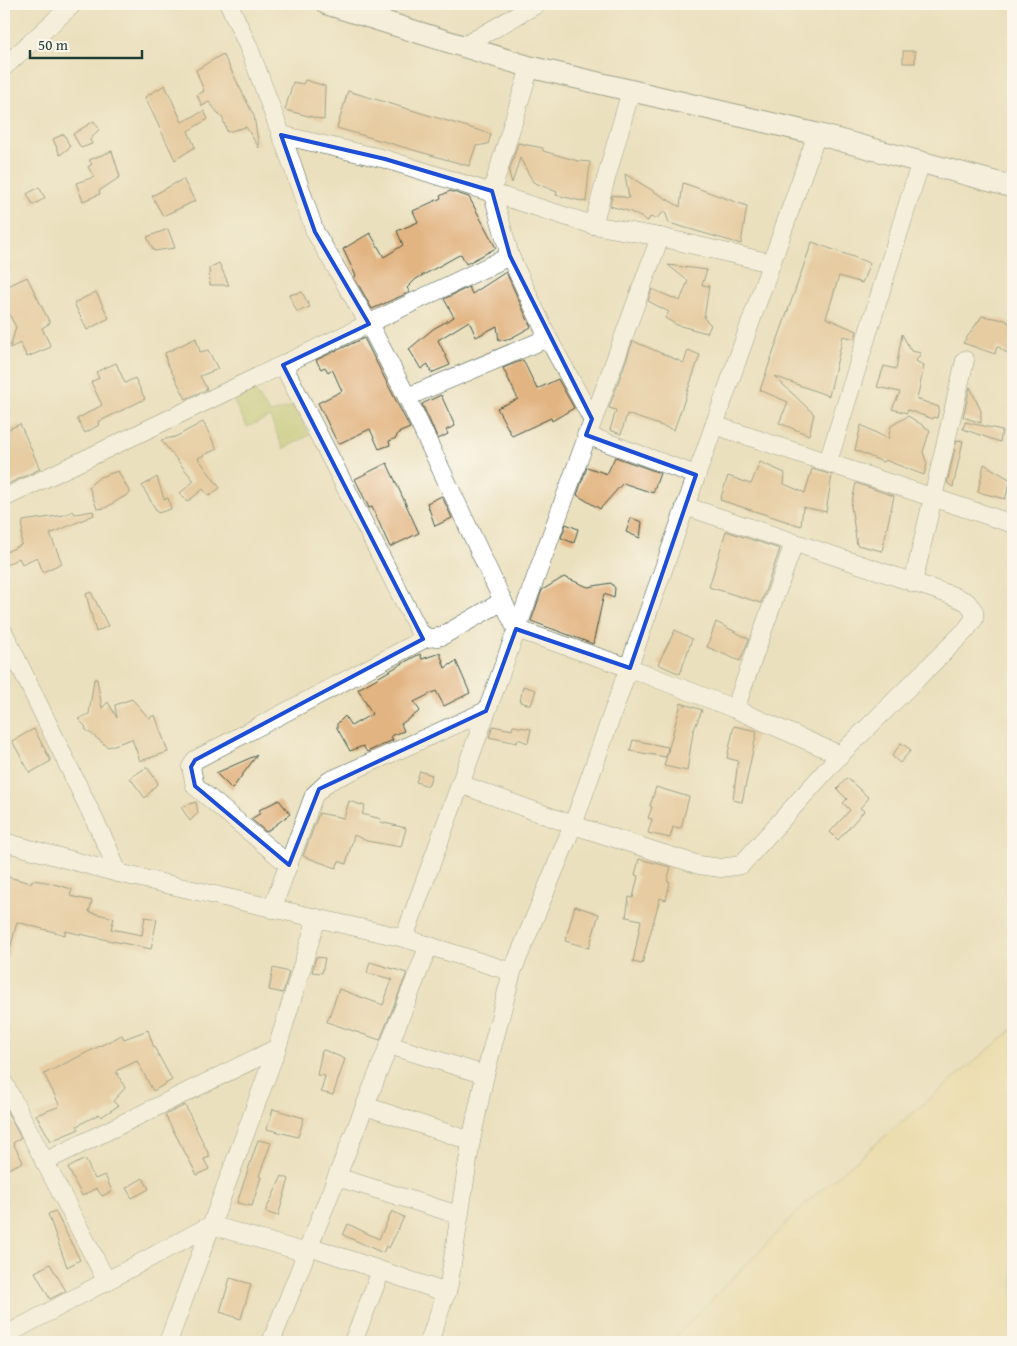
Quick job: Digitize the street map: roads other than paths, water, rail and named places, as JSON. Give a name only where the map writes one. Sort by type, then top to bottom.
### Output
[{"type":"street","points":[[4,67],[73,4]]},
{"type":"street","points":[[229,4],[249,48],[315,232],[370,324],[407,397],[516,629],[630,668],[735,709],[840,755]]},
{"type":"street","points":[[327,4],[530,67],[817,134],[1013,187]]},
{"type":"street","points":[[462,47],[537,4]]},
{"type":"street","points":[[530,67],[492,192],[510,256],[548,338],[592,419]]},
{"type":"street","points":[[593,225],[631,90]]},
{"type":"street","points":[[430,1342],[447,1293],[471,1140],[485,1074],[512,972],[573,825],[817,134]]},
{"type":"street","points":[[281,135],[385,160],[593,225],[660,237],[771,264]]},
{"type":"street","points":[[828,462],[921,161]]},
{"type":"street","points":[[404,938],[586,435],[660,237]]},
{"type":"street","points":[[4,498],[510,256]]},
{"type":"street","points":[[407,397],[548,338]]},
{"type":"street","points":[[913,583],[965,360]]},
{"type":"street","points":[[283,365],[419,632],[426,638],[432,639],[442,636],[502,601]]},
{"type":"street","points":[[714,425],[1013,524]]},
{"type":"street","points":[[586,435],[696,475]]},
{"type":"street","points":[[460,784],[573,825],[699,865],[710,868],[731,868],[741,865],[840,755],[966,630],[974,619],[974,611],[967,602],[685,506]]},
{"type":"street","points":[[735,709],[794,543]]},
{"type":"street","points":[[4,633],[108,848],[118,873]]},
{"type":"street","points":[[289,864],[196,786],[191,767],[195,760],[426,638]]},
{"type":"street","points":[[272,909],[314,795],[319,789],[329,781],[486,711]]},
{"type":"street","points":[[4,842],[118,873],[404,938],[512,972]]},
{"type":"street","points":[[168,1342],[277,1048],[317,918]]},
{"type":"street","points":[[271,1342],[429,945]]},
{"type":"street","points":[[390,1045],[485,1074]]},
{"type":"street","points":[[44,1162],[277,1048]]},
{"type":"street","points":[[4,1085],[107,1282]]},
{"type":"street","points":[[365,1106],[471,1140]]},
{"type":"street","points":[[337,1177],[458,1215]]},
{"type":"street","points":[[4,1336],[211,1225],[381,1271],[447,1293]]},
{"type":"street","points":[[353,1342],[381,1271]]}]
